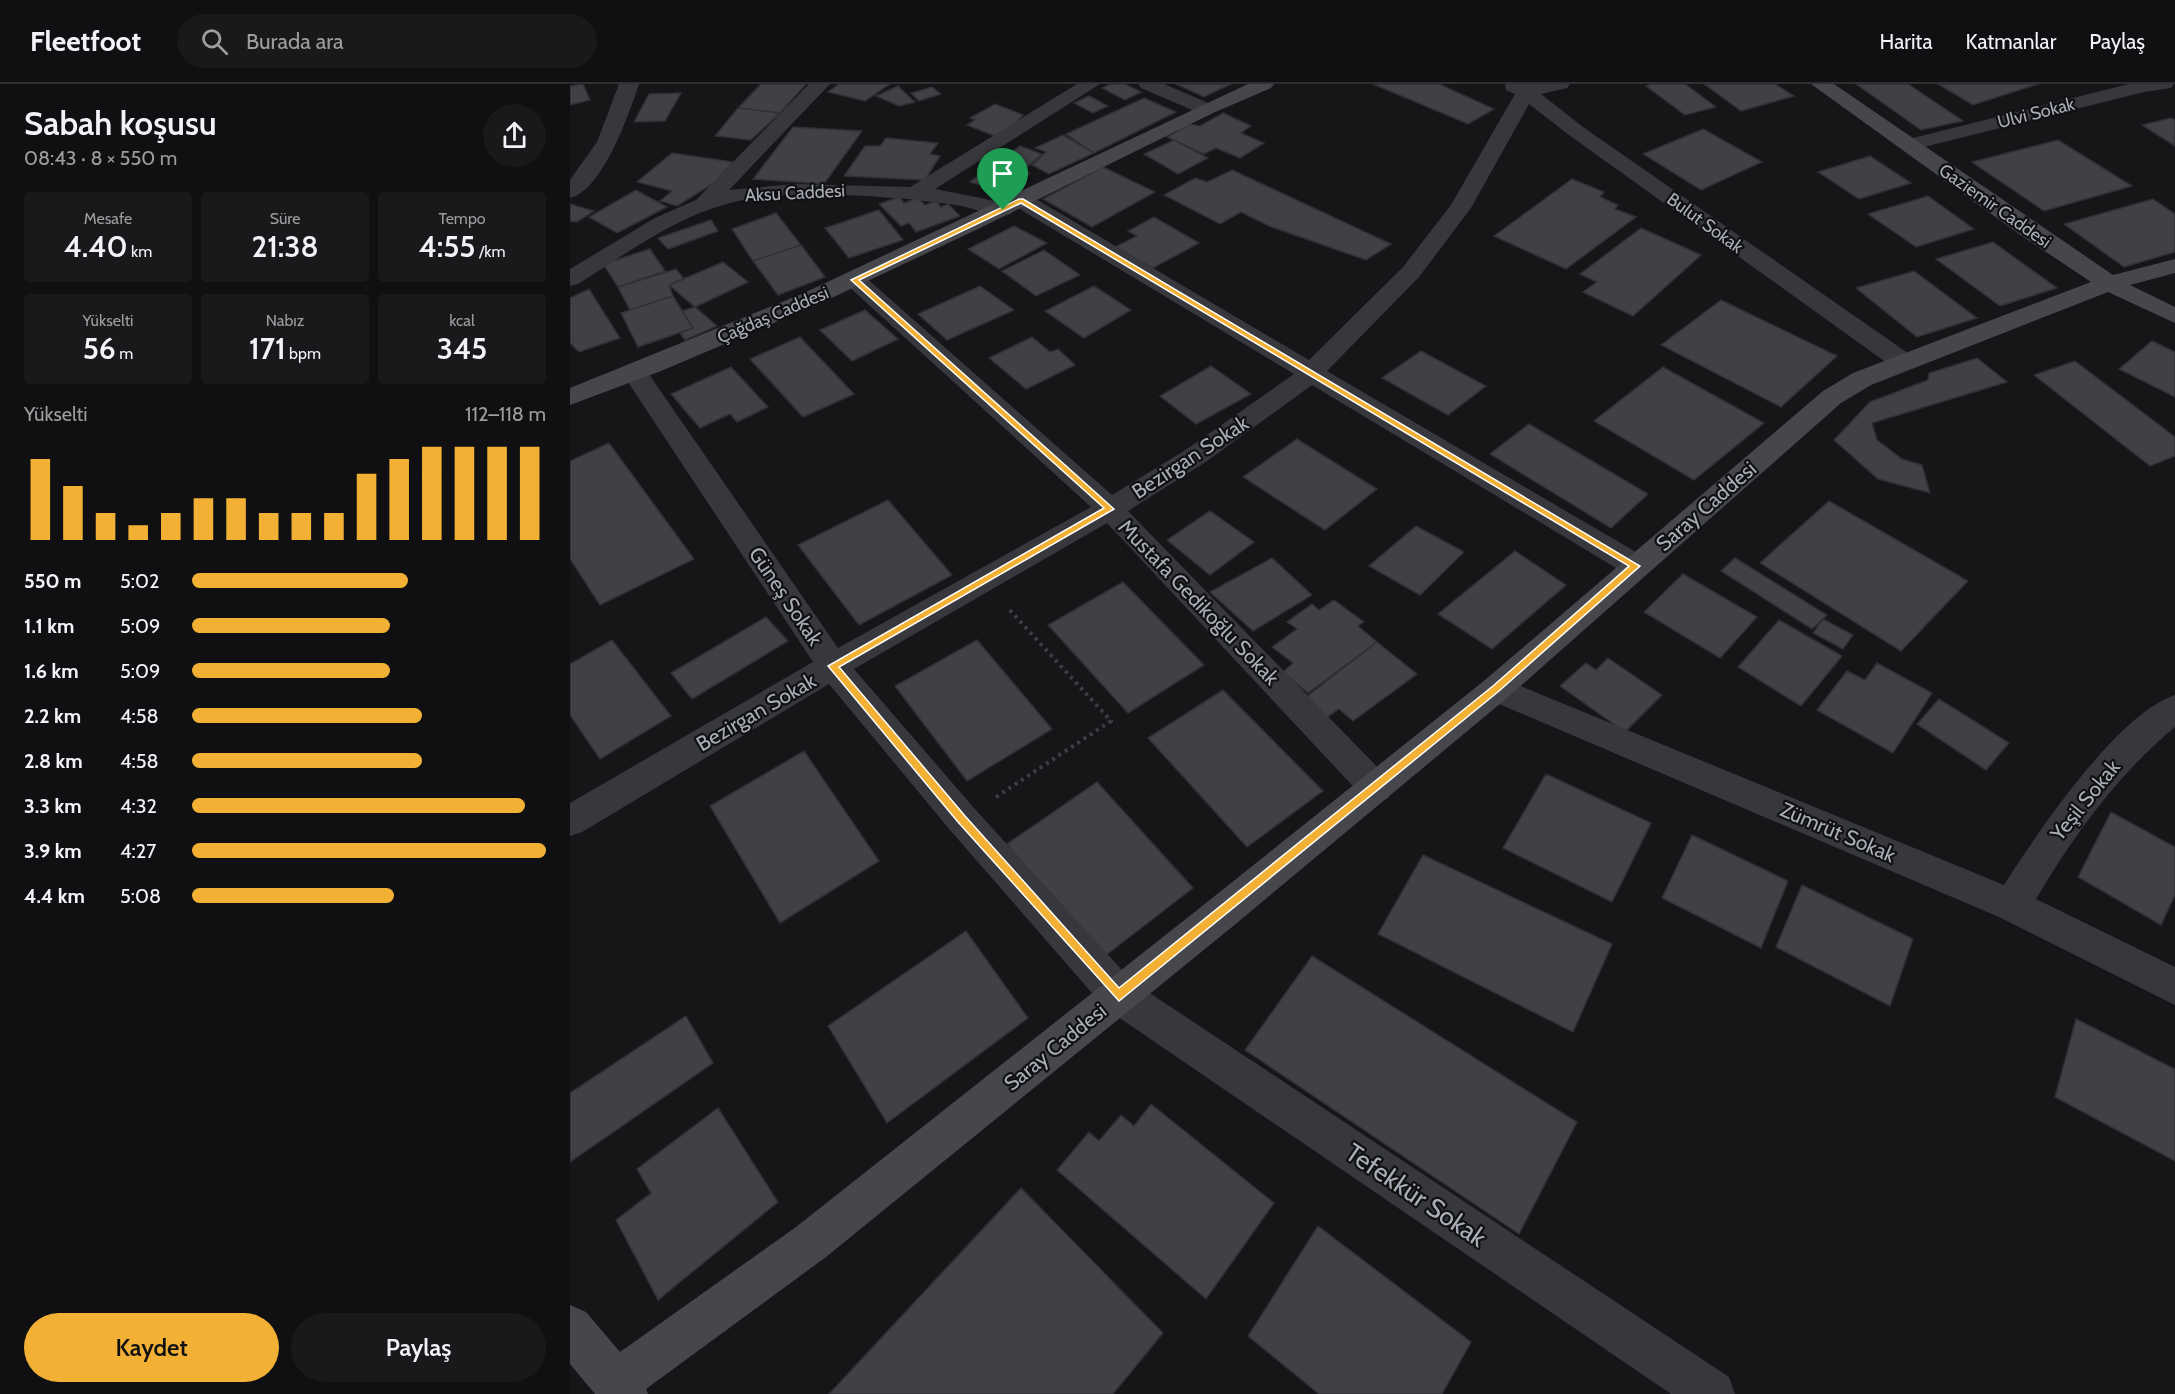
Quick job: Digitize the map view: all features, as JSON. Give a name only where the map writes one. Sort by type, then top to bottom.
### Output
[{"type":"main road","name":"Çağdaş Caddesi","points":[[570,397],[635,373],[855,280],[1206,109],[1264,84]]},
{"type":"main road","name":"Gaziemir Caddesi","points":[[1821,84],[2109,283],[2175,316]]},
{"type":"main road","name":"Saray Caddesi","points":[[620,1388],[811,1242],[1376,788],[1496,689],[1832,397],[1862,379],[1902,362],[2109,283],[2175,266]]},
{"type":"main road","points":[[570,1328],[620,1388]]},
{"type":"street","points":[[570,192],[595,166],[610,140],[629,84]]},
{"type":"street","points":[[701,206],[820,84]]},
{"type":"street","points":[[916,192],[1090,84]]},
{"type":"street","points":[[1148,84],[1206,109]]},
{"type":"street","points":[[1517,88],[1560,84]]},
{"type":"street","name":"Ulvi Sokak","points":[[1908,145],[2145,86],[2164,84]]},
{"type":"street","name":"Bulut Sokak","points":[[1517,88],[1902,362]]},
{"type":"street","name":"Bezirgan Sokak","points":[[570,821],[833,666],[1110,509],[1197,455],[1312,372],[1411,272],[1436,240],[1481,175],[1517,88]]},
{"type":"street","name":"Aksu Caddesi","points":[[570,279],[646,233],[701,206],[747,193],[778,190],[916,192],[1012,205],[1312,372],[1636,566]]},
{"type":"street","name":"Mustafa Gedikoğlu Sokak","points":[[855,280],[1110,509],[1376,788]]},
{"type":"street","name":"Güneş Sokak","points":[[635,373],[833,666],[962,819],[1119,996]]},
{"type":"street","name":"Zümrüt Sokak","points":[[1496,689],[2012,905],[2175,987]]},
{"type":"street","name":"Yeşil Sokak","points":[[2012,905],[2078,803],[2134,743],[2175,708]]},
{"type":"street","name":"Tefekkür Sokak","points":[[1119,996],[1712,1394]]},
{"type":"path","points":[[962,819],[1111,721],[984,582]]},
{"type":"building","points":[[583,84],[590,100],[570,105],[570,86]]},
{"type":"building","points":[[761,84],[806,84],[780,113],[738,108]]},
{"type":"building","points":[[839,84],[890,84],[865,101],[828,92]]},
{"type":"building","points":[[1111,84],[1125,84],[1141,92],[1125,100],[1102,88]]},
{"type":"building","points":[[1176,84],[1231,84],[1204,97]]},
{"type":"building","points":[[1373,84],[1439,84],[1494,109],[1468,124]]},
{"type":"building","points":[[1685,84],[1716,107],[1685,115],[1646,86]]},
{"type":"building","points":[[1704,84],[1775,84],[1794,96],[1741,111]]},
{"type":"building","points":[[1856,84],[1908,84],[1963,121],[1921,130]]},
{"type":"building","points":[[1938,84],[2038,84],[1973,105]]},
{"type":"building","points":[[898,86],[915,102],[899,106],[876,96]]},
{"type":"building","points":[[932,87],[941,94],[919,101],[911,93]]},
{"type":"building","points":[[681,93],[665,121],[634,122],[649,94]]},
{"type":"building","points":[[1089,96],[1108,106],[1093,113],[1074,103]]},
{"type":"building","points":[[1144,98],[1176,112],[1094,153],[1066,134]]},
{"type":"building","points":[[995,104],[1023,115],[1017,121],[1021,123],[997,137],[967,125],[975,120],[970,118]]},
{"type":"building","points":[[738,108],[780,113],[751,140],[715,136]]},
{"type":"building","points":[[1223,113],[1251,126],[1241,133],[1264,143],[1240,158],[1216,148],[1204,154],[1167,137],[1190,124],[1200,126]]},
{"type":"building","points":[[2171,118],[2175,120],[2175,146],[2142,125]]},
{"type":"building","points":[[793,127],[862,131],[824,184],[753,179]]},
{"type":"building","points":[[1703,129],[1762,162],[1701,190],[1643,154]]},
{"type":"building","points":[[1063,135],[1094,153],[1049,174],[1032,165],[1046,152],[1035,148]]},
{"type":"building","points":[[886,138],[938,143],[930,154],[940,156],[925,180],[844,176],[865,146],[880,146]]},
{"type":"building","points":[[1174,140],[1208,158],[1178,174],[1144,154]]},
{"type":"building","points":[[2058,140],[2132,186],[2044,211],[1972,162]]},
{"type":"building","points":[[1020,146],[1042,154],[1024,170],[999,161]]},
{"type":"building","points":[[672,153],[733,162],[714,183],[677,206],[660,201],[672,191],[637,182]]},
{"type":"building","points":[[1870,156],[1911,183],[1859,199],[1818,172]]},
{"type":"building","points":[[993,163],[1030,173],[1004,193],[970,182]]},
{"type":"building","points":[[1103,167],[1155,192],[1092,227],[1043,199]]},
{"type":"building","points":[[1232,170],[1391,244],[1366,260],[1269,226],[1241,212],[1220,224],[1164,195],[1195,178],[1207,182]]},
{"type":"building","points":[[1572,179],[1604,192],[1600,197],[1618,205],[1615,209],[1636,217],[1566,269],[1494,236]]},
{"type":"building","points":[[636,190],[667,207],[617,233],[589,217]]},
{"type":"building","points":[[1928,196],[1974,229],[1916,247],[1868,214]]},
{"type":"building","points":[[899,197],[904,203],[918,198],[925,205],[936,201],[941,207],[948,204],[960,216],[916,232],[909,223],[901,226],[879,204]]},
{"type":"building","points":[[2153,199],[2175,214],[2175,252],[2124,267],[2064,224]]},
{"type":"building","points":[[570,204],[594,211],[577,222],[570,221]]},
{"type":"building","points":[[879,210],[903,240],[849,258],[825,228]]},
{"type":"building","points":[[776,213],[801,245],[753,261],[732,229]]},
{"type":"building","points":[[1154,217],[1199,243],[1153,268],[1115,247],[1137,236],[1128,231]]},
{"type":"building","points":[[711,220],[718,231],[668,249],[658,238]]},
{"type":"building","points":[[1014,226],[1047,243],[999,269],[968,249]]},
{"type":"building","points":[[1641,228],[1701,255],[1633,316],[1583,292],[1597,282],[1580,274]]},
{"type":"building","points":[[1993,242],[2057,288],[2000,306],[1936,259]]},
{"type":"building","points":[[801,245],[825,277],[778,295],[753,261]]},
{"type":"building","points":[[650,249],[665,271],[618,287],[603,264]]},
{"type":"building","points":[[1044,250],[1080,275],[1036,296],[1002,271]]},
{"type":"building","points":[[723,262],[748,282],[695,307],[669,285]]},
{"type":"building","points":[[676,269],[684,279],[669,285],[673,296],[630,310],[618,287]]},
{"type":"building","points":[[1914,271],[1977,318],[1917,337],[1856,288]]},
{"type":"building","points":[[980,286],[1014,310],[947,340],[918,314]]},
{"type":"building","points":[[1094,286],[1131,310],[1084,338],[1045,311]]},
{"type":"building","points":[[589,289],[620,338],[579,352],[570,343],[570,298]]},
{"type":"building","points":[[673,296],[693,328],[638,347],[621,313]]},
{"type":"building","points":[[1721,300],[1837,356],[1781,407],[1661,345]]},
{"type":"building","points":[[695,307],[717,326],[685,340],[680,333],[693,328],[682,311]]},
{"type":"building","points":[[865,310],[898,339],[852,361],[820,330]]},
{"type":"building","points":[[800,337],[854,394],[803,417],[750,359]]},
{"type":"building","points":[[1032,337],[1050,352],[1058,349],[1075,365],[1026,389],[989,358]]},
{"type":"building","points":[[2152,341],[2175,352],[2175,397],[2119,369]]},
{"type":"building","points":[[1421,351],[1486,386],[1448,415],[1382,378]]},
{"type":"building","points":[[1977,358],[2007,382],[1872,423],[1877,440],[1902,459],[1922,465],[1930,493],[1878,479],[1834,440],[1870,402],[1928,380],[1929,373]]},
{"type":"building","points":[[2075,361],[2175,437],[2175,456],[2150,466],[2034,375]]},
{"type":"building","points":[[1211,366],[1251,394],[1196,424],[1160,396]]},
{"type":"building","points":[[731,367],[768,407],[737,422],[730,414],[700,428],[671,394]]},
{"type":"building","points":[[1663,367],[1764,423],[1694,480],[1594,421]]},
{"type":"building","points":[[1529,424],[1648,494],[1611,528],[1490,454]]},
{"type":"building","points":[[1297,439],[1377,489],[1325,530],[1243,477]]},
{"type":"building","points":[[609,443],[694,559],[600,605],[570,559],[570,461]]},
{"type":"building","points":[[888,500],[952,575],[859,625],[798,545]]},
{"type":"building","points":[[1829,501],[1968,581],[1901,651],[1760,563]]},
{"type":"building","points":[[1210,511],[1254,542],[1210,575],[1167,540]]},
{"type":"building","points":[[1416,526],[1464,552],[1420,595],[1369,566]]},
{"type":"building","points":[[1515,551],[1566,585],[1492,649],[1438,614]]},
{"type":"building","points":[[1272,558],[1312,595],[1253,631],[1210,592]]},
{"type":"building","points":[[1735,558],[1827,615],[1812,629],[1721,571]]},
{"type":"building","points":[[1683,574],[1757,617],[1720,658],[1644,612]]},
{"type":"building","points":[[1123,582],[1204,665],[1128,713],[1048,625]]},
{"type":"building","points":[[1334,600],[1364,622],[1358,626],[1377,642],[1308,693],[1283,672],[1293,663],[1272,647],[1297,629],[1287,622],[1312,604],[1319,610]]},
{"type":"building","points":[[766,617],[788,641],[692,699],[671,673]]},
{"type":"building","points":[[1823,619],[1853,635],[1843,649],[1813,633]]},
{"type":"building","points":[[1779,620],[1842,656],[1801,706],[1738,667]]},
{"type":"building","points":[[612,640],[671,716],[600,759],[570,715],[570,664]]},
{"type":"building","points":[[977,640],[1052,729],[967,781],[895,686]]},
{"type":"building","points":[[1377,642],[1417,674],[1353,721],[1339,709],[1327,717],[1305,698]]},
{"type":"building","points":[[1608,658],[1662,695],[1625,732],[1560,686],[1586,663],[1596,670]]},
{"type":"building","points":[[1877,663],[1932,693],[1893,753],[1817,710],[1847,671],[1865,680]]},
{"type":"building","points":[[1223,690],[1323,791],[1247,847],[1148,738]]},
{"type":"building","points":[[1939,699],[2009,743],[1986,770],[1917,724]]},
{"type":"building","points":[[804,751],[879,861],[780,923],[710,806]]},
{"type":"building","points":[[1546,774],[1651,823],[1612,902],[1503,848]]},
{"type":"building","points":[[1097,782],[1193,888],[1101,959],[1007,844]]},
{"type":"building","points":[[2111,812],[2175,847],[2175,895],[2161,925],[2078,877]]},
{"type":"building","points":[[1692,835],[1788,881],[1761,948],[1662,898]]},
{"type":"building","points":[[1423,855],[1612,944],[1573,1032],[1378,934]]},
{"type":"building","points":[[1802,885],[1913,939],[1890,1006],[1776,947]]},
{"type":"building","points":[[966,931],[1028,1018],[887,1123],[828,1026]]},
{"type":"building","points":[[1312,956],[1577,1122],[1519,1234],[1245,1050]]},
{"type":"building","points":[[686,1016],[713,1063],[570,1162],[570,1093]]},
{"type":"building","points":[[2076,1019],[2175,1069],[2175,1161],[2055,1097]]},
{"type":"building","points":[[1151,1104],[1274,1203],[1206,1299],[1057,1170],[1089,1132],[1099,1141],[1121,1115],[1134,1126]]},
{"type":"building","points":[[718,1108],[778,1202],[658,1300],[616,1220],[651,1193],[637,1169]]},
{"type":"building","points":[[1021,1188],[1163,1333],[1113,1394],[829,1394]]},
{"type":"building","points":[[1318,1226],[1471,1342],[1442,1394],[1319,1394],[1248,1336]]},
{"type":"route","points":[[1021,200],[1636,566],[1496,689],[1119,996],[962,819],[833,666],[1110,509],[855,280],[1003,210],[1021,200]]}]
